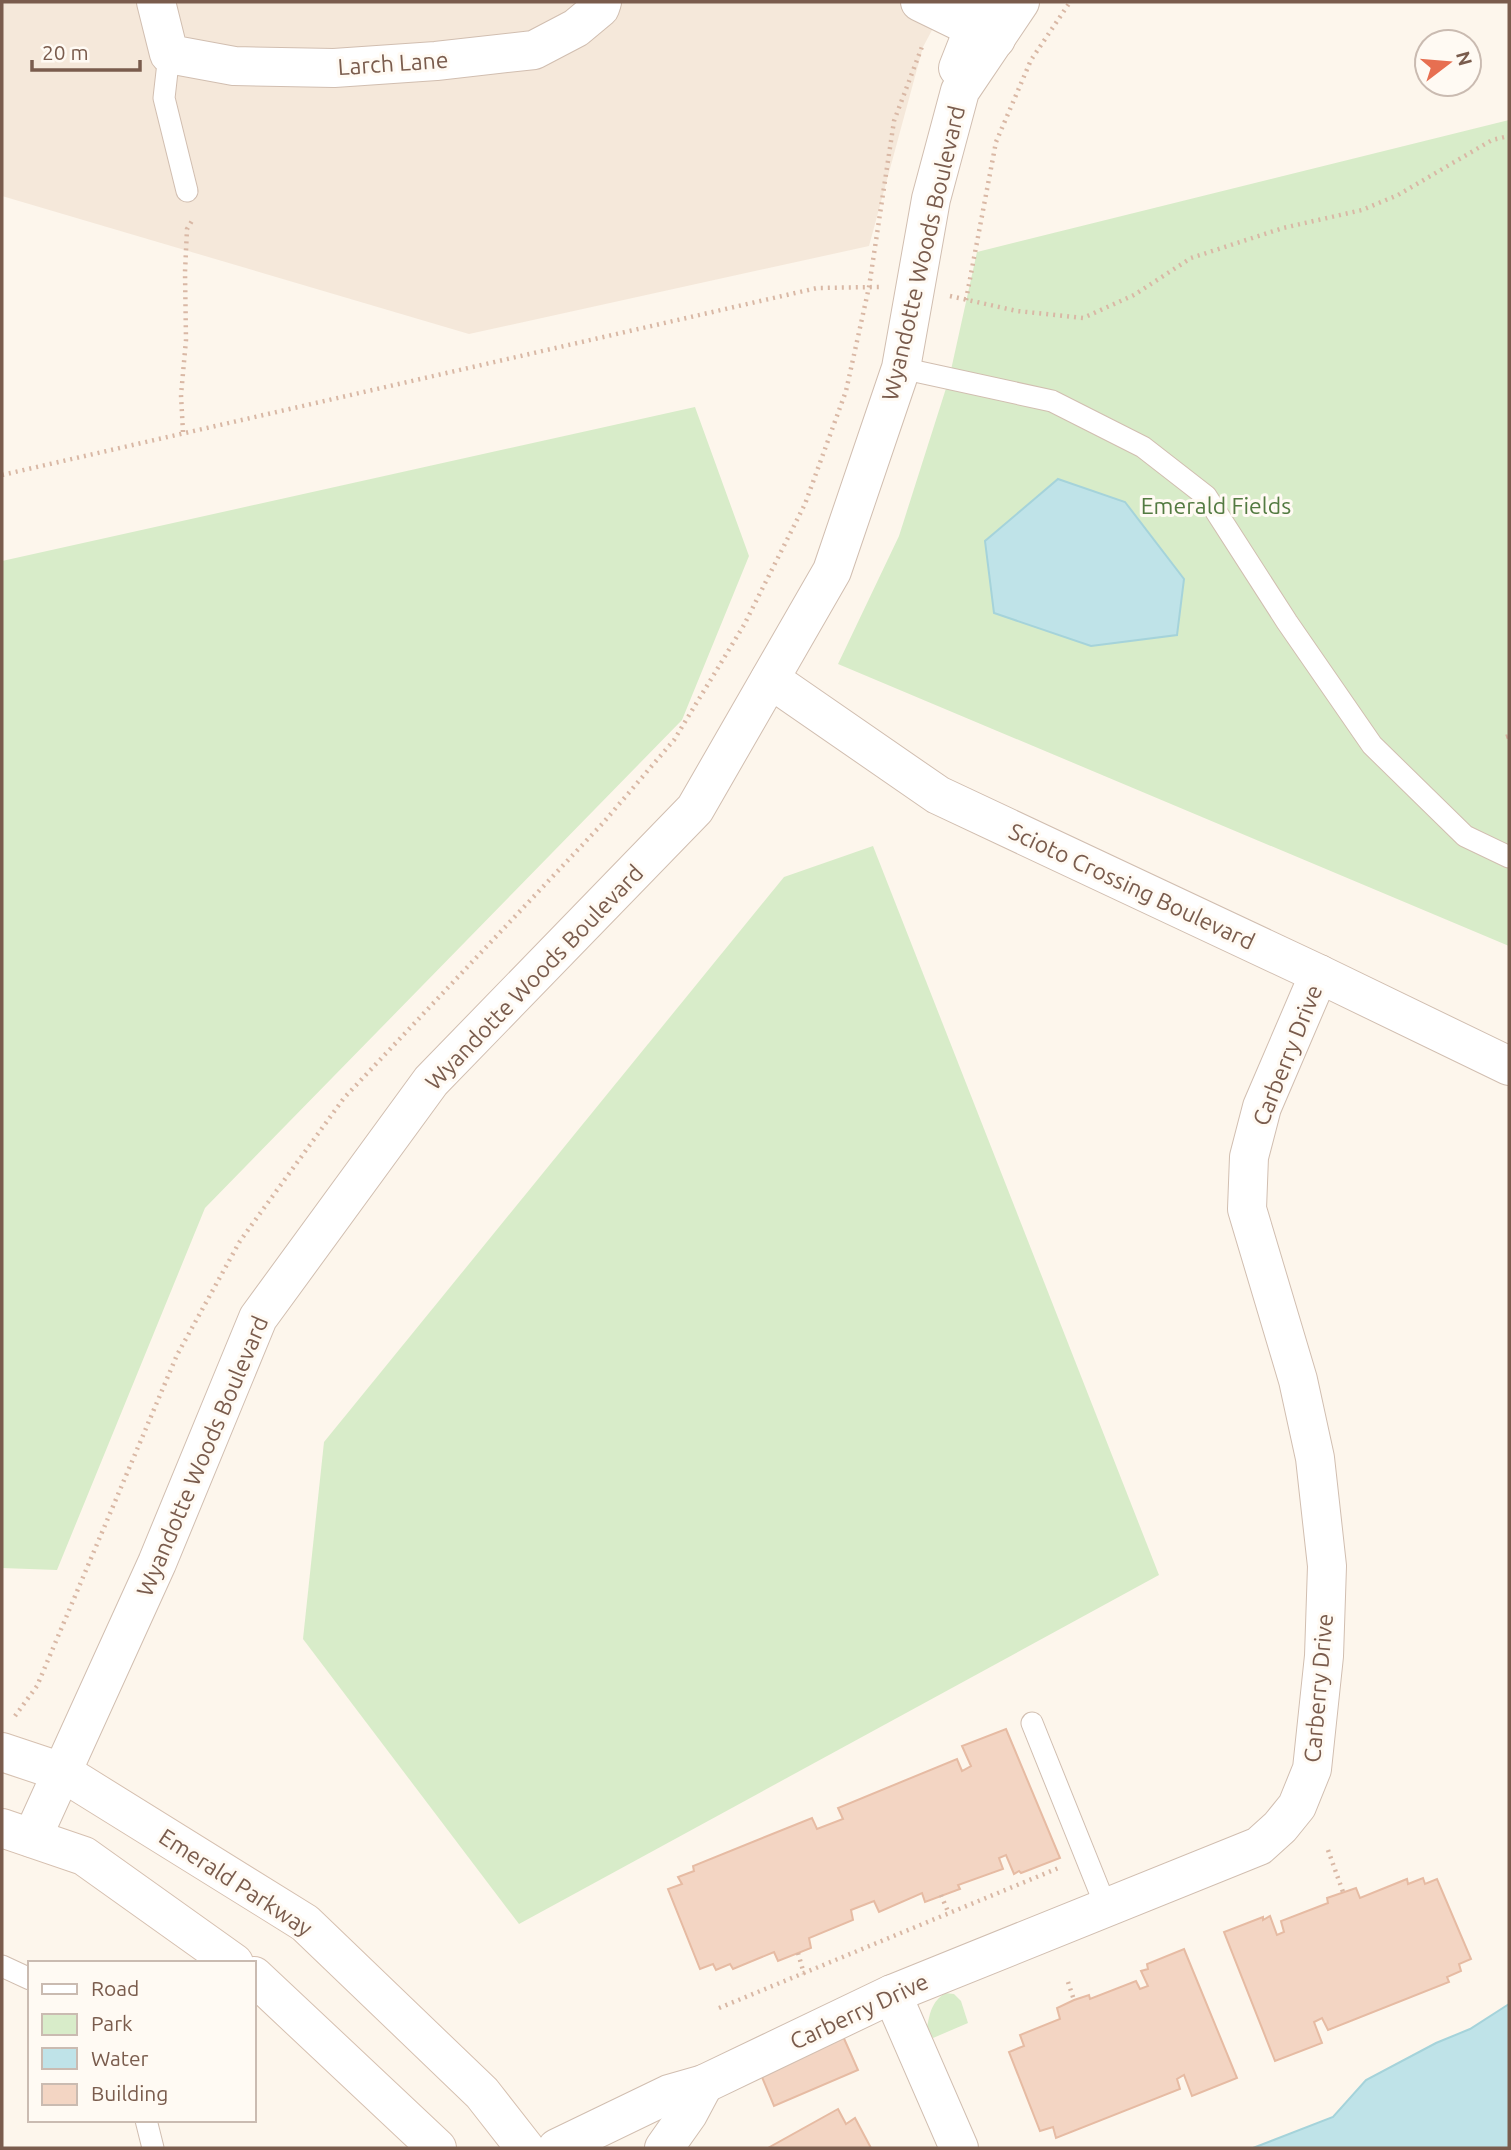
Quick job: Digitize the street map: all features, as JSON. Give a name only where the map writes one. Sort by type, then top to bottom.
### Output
[{"type":"street","points":[[156,2],[169,54]]},
{"type":"street","name":"Larch Lane","points":[[169,54],[234,66],[334,68],[436,61],[534,50],[576,29],[600,8],[602,2]]},
{"type":"street","name":"Wyandotte Woods Boulevard","points":[[17,1833],[62,1772],[157,1563],[258,1318],[431,1082],[695,809],[832,571],[901,368],[931,198],[981,12]]},
{"type":"street","name":"Scioto Crossing Boulevard","points":[[770,679],[938,795],[1509,1066]]},
{"type":"street","name":"Carberry Drive","points":[[557,2148],[669,2094],[704,2084],[892,1994],[1258,1846],[1280,1827],[1297,1806],[1312,1769],[1324,1656],[1327,1566],[1315,1458],[1298,1380],[1247,1209],[1249,1157],[1262,1107],[1320,974]]},
{"type":"street","name":"Emerald Parkway","points":[[2,1752],[62,1772],[305,1923],[482,2093],[525,2148]]},
{"type":"street","points":[[17,1833],[84,1856],[231,1961]]},
{"type":"street","points":[[256,1978],[437,2148]]},
{"type":"street","points":[[892,1994],[959,2148]]},
{"type":"street","points":[[664,2148],[688,2114],[704,2084]]},
{"type":"lane","points":[[169,54],[164,98],[187,191]]},
{"type":"lane","points":[[901,368],[1052,401],[1143,447],[1206,496],[1287,622],[1372,745],[1465,836],[1509,857]]},
{"type":"lane","points":[[1032,1723],[1106,1907]]},
{"type":"lane","points":[[2,1966],[28,1978]]},
{"type":"lane","points":[[146,2122],[153,2148]]},
{"type":"path","points":[[1069,2],[1031,60],[996,142],[967,300],[1017,310],[1083,318],[1133,295],[1191,258],[1283,228],[1362,210],[1398,195],[1492,140],[1509,136]]},
{"type":"path","points":[[15,1716],[37,1686],[177,1355],[240,1241],[344,1098],[603,823],[674,740],[744,625],[805,504],[846,391],[869,287],[894,121],[925,40],[981,12]]},
{"type":"path","points":[[183,432],[181,395],[186,340],[187,229],[204,200],[197,193],[187,191]]},
{"type":"path","points":[[2,475],[817,288],[915,287]]},
{"type":"path","points":[[1328,1850],[1343,1892]]},
{"type":"path","points":[[719,2008],[1063,1867]]},
{"type":"path","points":[[941,1895],[949,1914]]},
{"type":"path","points":[[798,1953],[804,1974]]},
{"type":"path","points":[[1068,1982],[1074,2000]]},
{"type":"shaded area","points":[[2,2],[947,2],[923,47],[869,246],[469,334],[2,196]]},
{"type":"green space","name":"Emerald Fields","points":[[1509,120],[1509,946],[838,664],[899,536],[949,379],[977,252]]},
{"type":"green space","points":[[695,407],[749,556],[682,720],[205,1208],[57,1570],[2,1568],[2,561]]},
{"type":"green space","points":[[873,846],[1159,1575],[519,1924],[303,1639],[324,1442],[784,877]]},
{"type":"green space","points":[[945,1993],[954,1994],[961,2001],[968,2023],[933,2038],[927,2027],[929,2017],[934,2004]]},
{"type":"water","points":[[1058,479],[1125,502],[1184,579],[1177,635],[1091,646],[994,613],[985,541]]},
{"type":"water","points":[[1509,2004],[1509,2148],[1253,2148],[1333,2117],[1366,2080],[1436,2043],[1470,2029]]},
{"type":"building","points":[[1006,1729],[1060,1858],[1014,1874],[1006,1855],[999,1858],[1003,1869],[958,1885],[960,1889],[925,1902],[922,1893],[879,1912],[874,1901],[851,1910],[853,1920],[809,1938],[811,1948],[778,1961],[774,1952],[733,1969],[730,1964],[716,1970],[713,1964],[700,1969],[668,1889],[682,1884],[678,1877],[694,1871],[693,1866],[812,1818],[817,1829],[843,1819],[838,1808],[957,1759],[962,1771],[971,1766],[962,1746]]},
{"type":"building","points":[[1423,1878],[1425,1884],[1437,1879],[1471,1959],[1459,1964],[1461,1971],[1447,1977],[1449,1982],[1328,2030],[1322,2018],[1314,2022],[1322,2043],[1275,2061],[1224,1932],[1270,1916],[1277,1935],[1284,1932],[1281,1921],[1328,1903],[1327,1898],[1356,1888],[1360,1898],[1407,1879],[1408,1884]]},
{"type":"building","points":[[1184,1949],[1237,2078],[1192,2096],[1184,2075],[1177,2079],[1180,2089],[1056,2138],[1053,2127],[1040,2131],[1009,2052],[1024,2046],[1020,2035],[1060,2019],[1057,2008],[1074,2000],[1089,1995],[1090,1999],[1136,1981],[1140,1989],[1148,1986],[1141,1971],[1148,1969],[1147,1964]]},
{"type":"building","points":[[842,2034],[858,2070],[774,2106],[759,2070]]},
{"type":"building","points":[[838,2109],[846,2124],[855,2118],[871,2148],[768,2148]]}]
